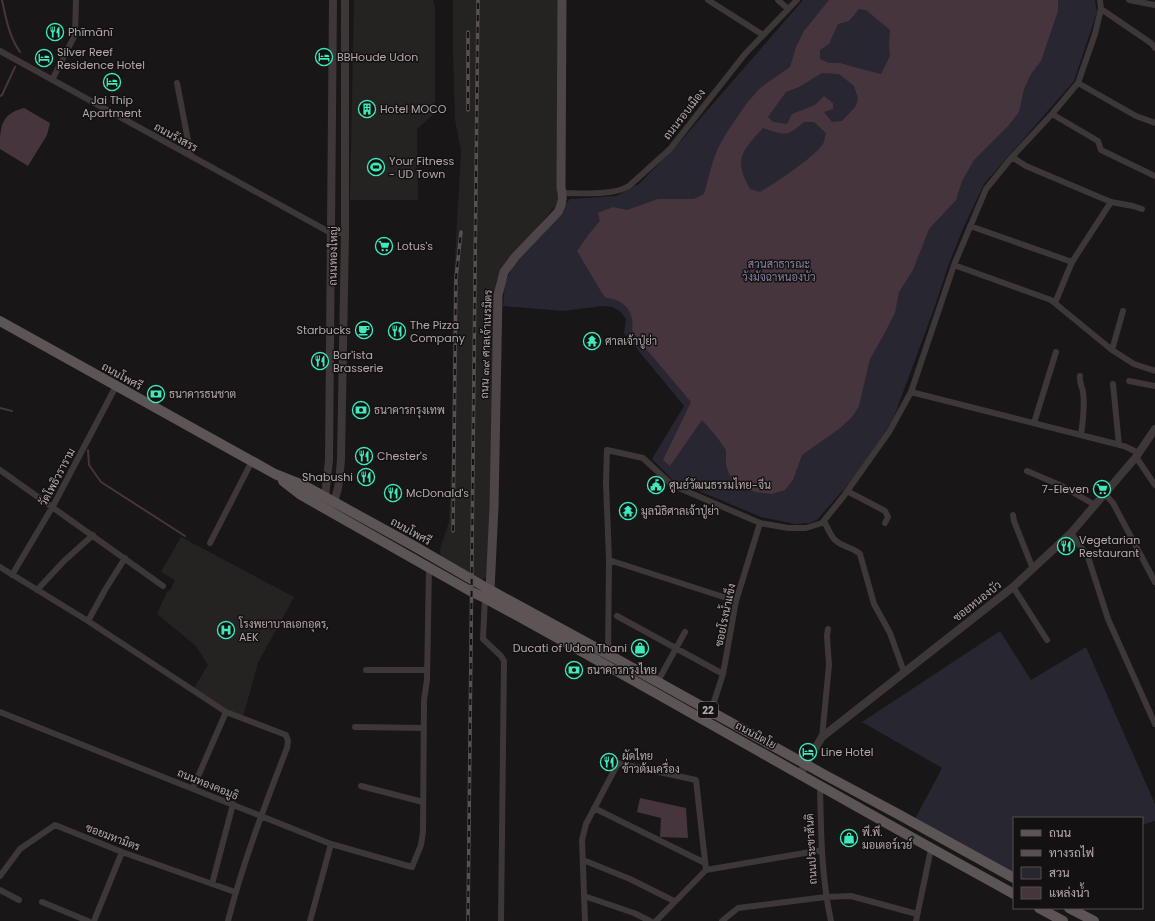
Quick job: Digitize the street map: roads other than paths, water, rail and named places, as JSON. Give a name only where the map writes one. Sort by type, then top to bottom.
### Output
[{"type":"main road","name":"ถนน ๓๙ ศาลเจ้าเนรมิตร","points":[[488,594],[494,507],[498,295],[504,272],[515,257],[558,212],[563,198],[561,179],[562,0]]},
{"type":"main road","name":"ถนนโพศรี","points":[[0,321],[275,474],[304,486],[351,523],[429,568],[472,592],[488,594]]},
{"type":"main road","name":"ถนนโพศรี","points":[[275,474],[301,495],[327,504],[414,546],[488,594]]},
{"type":"main road","points":[[301,495],[305,500],[330,514],[351,523]]},
{"type":"main road","name":"ถนนนิตโย","points":[[488,594],[609,658],[658,681],[805,764],[822,780],[931,849],[1013,893]]},
{"type":"main road","name":"ถนนนิตโย","points":[[609,658],[800,774],[822,780],[896,813],[1013,877]]},
{"type":"main road","points":[[968,869],[975,857]]},
{"type":"main road","points":[[1041,909],[1062,921]]},
{"type":"main road","points":[[1071,909],[1094,921]]},
{"type":"street","points":[[52,80],[75,35],[76,0]]},
{"type":"street","name":"ถนนทองใหญ่","points":[[327,504],[329,460],[334,0]]},
{"type":"street","name":"ถนนทองใหญ่","points":[[327,504],[337,495],[341,460],[345,232],[345,0]]},
{"type":"street","points":[[708,0],[763,35]]},
{"type":"street","points":[[778,0],[788,9]]},
{"type":"street","name":"ถนนรอบเมือง","points":[[562,193],[614,192],[629,186],[670,149],[745,54],[796,0]]},
{"type":"street","points":[[609,658],[609,560],[606,482],[607,450],[643,458],[672,485],[760,523],[788,528],[806,528],[822,523],[889,432],[911,392],[954,265],[986,189],[1012,157],[1052,114],[1078,83],[1101,9],[1100,0]]},
{"type":"street","points":[[1128,0],[1155,5]]},
{"type":"street","points":[[1101,9],[1151,43],[1155,48]]},
{"type":"street","name":"ถนนรังสรร","points":[[0,51],[331,233]]},
{"type":"street","points":[[177,83],[191,156]]},
{"type":"street","points":[[1078,83],[1136,116],[1155,123]]},
{"type":"street","points":[[1052,114],[1098,141],[1101,150],[1155,176]]},
{"type":"street","points":[[1012,157],[1026,166],[1110,202],[1142,209]]},
{"type":"street","points":[[1055,303],[1072,262],[1110,202]]},
{"type":"street","points":[[970,226],[1072,262]]},
{"type":"street","points":[[331,233],[345,232]]},
{"type":"street","points":[[954,265],[1051,300],[1112,350],[1134,364],[1155,371]]},
{"type":"street","points":[[1112,350],[1123,311]]},
{"type":"street","points":[[1034,423],[1056,352]]},
{"type":"street","points":[[1080,376],[1083,393],[1081,435]]},
{"type":"street","points":[[1129,381],[1155,386]]},
{"type":"street","points":[[1112,384],[1119,445]]},
{"type":"street","name":"วัดโพธิวราราม","points":[[12,575],[52,506],[116,386]]},
{"type":"street","points":[[911,392],[1119,445],[1138,455],[1155,484]]},
{"type":"street","name":"ซอยหนองบัว","points":[[800,774],[822,737],[1014,586],[1071,533],[1138,455],[1155,429]]},
{"type":"street","points":[[329,460],[341,460]]},
{"type":"street","points":[[210,543],[252,461]]},
{"type":"street","points":[[0,470],[164,586]]},
{"type":"street","points":[[1027,471],[1062,486],[1095,505]]},
{"type":"street","points":[[847,491],[885,512],[888,517],[885,523]]},
{"type":"street","points":[[1105,494],[1113,503],[1155,582]]},
{"type":"street","points":[[1013,515],[1033,569]]},
{"type":"street","points":[[824,521],[834,539],[860,554],[874,604],[890,633],[904,672]]},
{"type":"street","name":"ซอยโรงน้ำแข็ง","points":[[711,711],[723,674],[736,601],[760,523]]},
{"type":"street","points":[[1071,533],[1088,557],[1108,619],[1155,724]]},
{"type":"street","points":[[37,590],[64,561],[93,535]]},
{"type":"street","points":[[88,621],[104,590],[125,558]]},
{"type":"street","points":[[609,560],[736,601]]},
{"type":"street","points":[[0,567],[88,621],[226,712],[286,735],[288,741],[287,748],[261,816],[235,892],[228,921]]},
{"type":"street","points":[[361,786],[423,802],[424,700],[427,670],[429,568]]},
{"type":"street","points":[[1014,586],[1047,640]]},
{"type":"street","points":[[488,594],[483,639],[502,656],[504,661],[501,921]]},
{"type":"street","points":[[617,616],[723,674]]},
{"type":"street","points":[[822,737],[829,665],[828,629]]},
{"type":"street","points":[[658,681],[685,632]]},
{"type":"street","points":[[366,670],[427,670]]},
{"type":"street","name":"ถนนทองคอมูธิ","points":[[0,712],[331,844],[412,867],[421,845],[423,802]]},
{"type":"street","points":[[193,788],[226,712]]},
{"type":"street","points":[[355,727],[424,728]]},
{"type":"street","points":[[585,921],[582,840],[586,824],[618,763],[696,780],[705,867],[656,921]]},
{"type":"street","name":"ถนนประชาสันติ","points":[[822,780],[822,850],[826,897],[831,921]]},
{"type":"street","points":[[212,884],[233,804]]},
{"type":"street","points":[[594,808],[705,867],[822,850]]},
{"type":"street","name":"ซอยมหามิตร","points":[[0,876],[20,849],[55,825],[122,852],[235,892]]},
{"type":"street","points":[[310,921],[331,844]]},
{"type":"street","points":[[722,921],[738,908],[826,897],[851,896],[917,918],[931,849]]},
{"type":"street","points":[[94,921],[122,852]]},
{"type":"street","points":[[583,860],[630,879],[674,901]]},
{"type":"street","points":[[0,890],[19,900]]},
{"type":"street","points":[[584,896],[634,913],[650,921]]},
{"type":"street","points":[[42,902],[88,921]]},
{"type":"water","name":"สวนสาธารณะ วังมัจฉาหนองบัว","points":[[829,0],[1058,0],[1058,11],[1041,61],[1031,74],[1024,89],[1019,112],[1008,126],[974,160],[962,181],[956,200],[929,229],[913,270],[899,292],[895,313],[870,359],[859,406],[852,417],[839,429],[802,455],[793,480],[785,490],[772,494],[755,492],[739,485],[729,474],[726,465],[726,450],[702,420],[670,466],[663,460],[691,402],[637,338],[632,330],[632,318],[627,308],[618,301],[606,298],[577,251],[600,221],[598,213],[613,207],[627,210],[658,199],[694,199],[704,194],[713,161],[727,132],[747,103],[760,88],[790,67],[796,47],[804,31]],"holes":[[[859,9],[866,10],[890,30],[890,56],[881,74],[840,63],[829,63],[820,59],[820,50],[829,44],[838,24],[849,21]],[[822,73],[839,74],[854,86],[858,98],[856,106],[842,121],[832,122],[824,112],[833,109],[833,103],[824,96],[815,105],[792,114],[787,124],[773,122],[768,117],[786,92],[799,87]],[[804,122],[814,122],[826,133],[824,142],[820,148],[785,176],[760,192],[750,189],[745,179],[741,163],[745,149],[763,128],[785,134],[793,131]]]},
{"type":"water","points":[[24,108],[50,123],[47,135],[28,166],[0,149],[0,135],[3,123],[10,114]]},
{"type":"water","points":[[640,798],[686,808],[688,838],[660,837],[661,818],[637,812]]},
{"type":"waterway","points":[[2,0],[11,34],[20,52]]},
{"type":"waterway","points":[[0,96],[2,95],[15,67]]},
{"type":"waterway","points":[[0,408],[12,411]]},
{"type":"waterway","points":[[88,450],[89,465],[101,482],[185,536]]},
{"type":"railway","points":[[468,921],[478,0]]},
{"type":"railway","points":[[468,32],[468,110]]},
{"type":"railway","points":[[453,531],[456,278],[461,232]]},
{"type":"place","name":"Phīmānī","points":[[55,32]]},
{"type":"place","name":"BBHoude Udon","points":[[324,57]]},
{"type":"place","name":"Silver Reef Residence Hotel","points":[[44,58]]},
{"type":"place","name":"Jai Thip Apartment","points":[[112,82]]},
{"type":"place","name":"Hotel MOCO","points":[[367,109]]},
{"type":"place","name":"Your Fitness - UD Town","points":[[376,167]]},
{"type":"place","name":"Lotus's","points":[[384,246]]},
{"type":"place","name":"Starbucks","points":[[364,330]]},
{"type":"place","name":"The Pizza Company","points":[[397,331]]},
{"type":"place","name":"ศาลเจ้าปู่ย่า","points":[[592,341]]},
{"type":"place","name":"Bar'ista Brasserie","points":[[320,361]]},
{"type":"place","name":"ธนาคารธนชาต","points":[[156,394]]},
{"type":"place","name":"ธนาคารกรุงเทพ","points":[[361,410]]},
{"type":"place","name":"Chester's","points":[[364,456]]},
{"type":"place","name":"Shabushi","points":[[366,477]]},
{"type":"place","name":"ศูนย์วัฒนธรรมไทย-จีน","points":[[656,485]]},
{"type":"place","name":"7-Eleven","points":[[1102,489]]},
{"type":"place","name":"McDonald's","points":[[393,493]]},
{"type":"place","name":"มูลนิธิศาลเจ้าปู่ย่า","points":[[628,511]]},
{"type":"place","name":"Vegetarian Restaurant","points":[[1066,546]]},
{"type":"place","name":"โรงพยาบาลเอกอุดร, AEK","points":[[226,630]]},
{"type":"place","name":"Ducati of Udon Thani","points":[[640,648]]},
{"type":"place","name":"ธนาคารกรุงไทย","points":[[574,670]]},
{"type":"place","name":"Line Hotel","points":[[808,752]]},
{"type":"place","name":"ผัดไทย ข้าวต้มเครื่อง","points":[[609,762]]},
{"type":"place","name":"พี.พี. มอเตอร์เวย์","points":[[849,838]]}]
